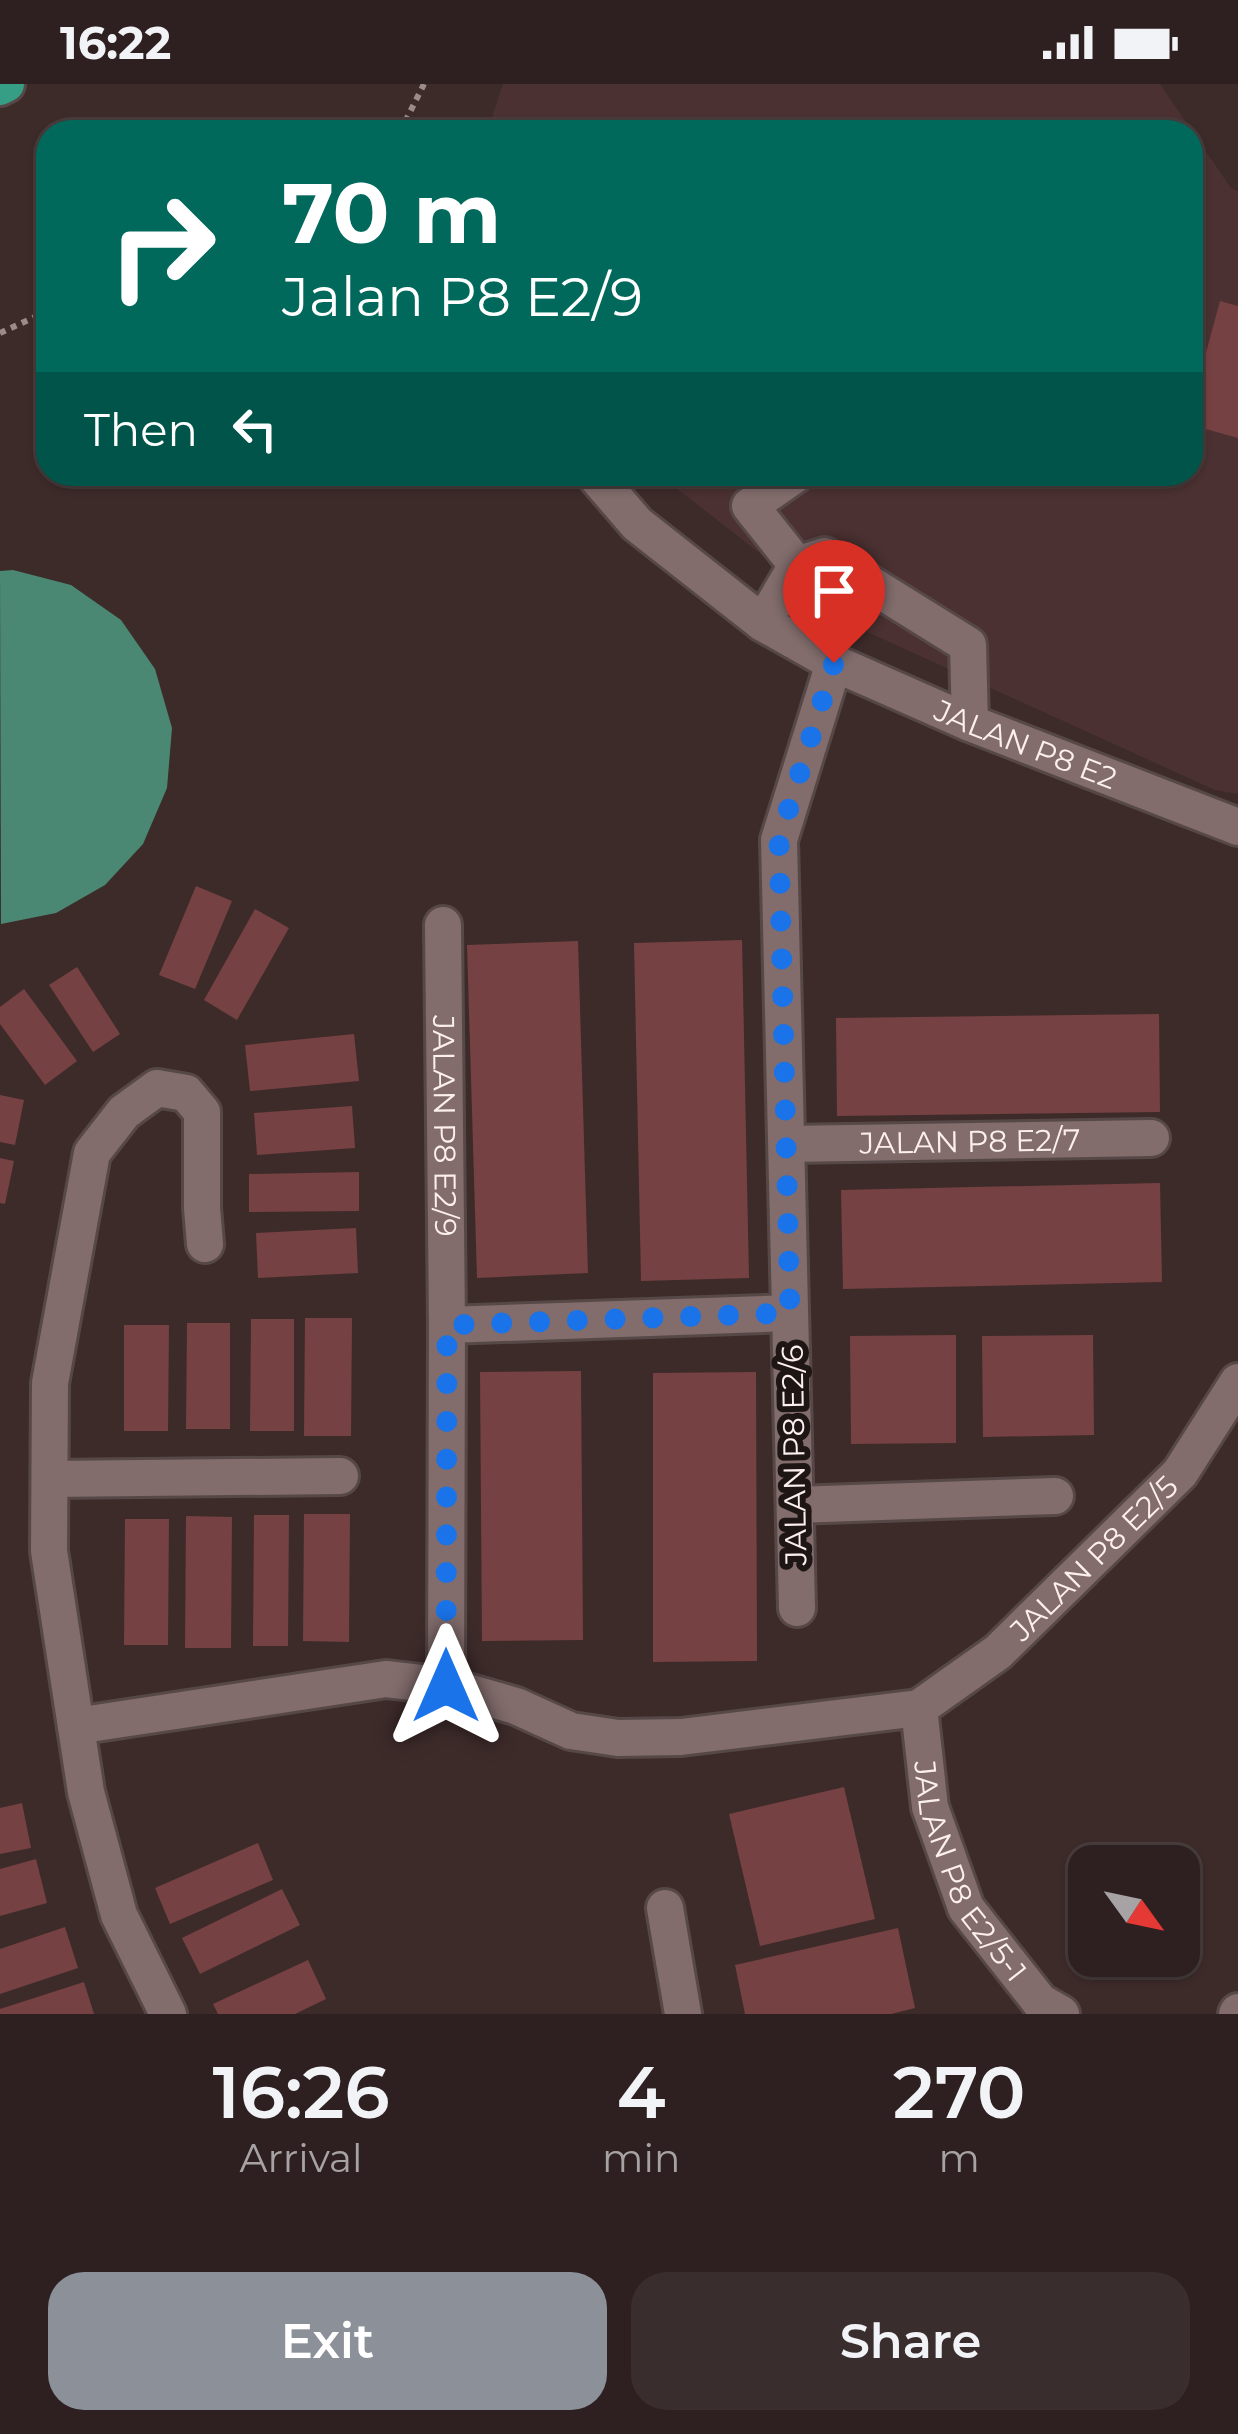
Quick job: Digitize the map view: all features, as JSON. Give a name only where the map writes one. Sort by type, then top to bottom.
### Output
[{"type":"street","name":"JALAN P8 E2","points":[[604,486],[637,524],[763,622],[834,663],[970,723],[1238,827]]},
{"type":"street","points":[[779,486],[750,506],[797,566]]},
{"type":"street","points":[[763,622],[797,566],[826,556],[968,644],[970,723]]},
{"type":"street","name":"JALAN P8 E2/6","points":[[797,1608],[779,840],[834,663]]},
{"type":"street","name":"JALAN P8 E2/9","points":[[442,925],[446,1686]]},
{"type":"street","points":[[168,2014],[119,1915],[86,1792],[50,1551],[50,1383],[92,1153],[124,1112],[157,1088],[186,1093],[202,1112],[205,1244]]},
{"type":"street","name":"JALAN P8 E2/7","points":[[787,1144],[1151,1138]]},
{"type":"street","points":[[447,1325],[790,1313]]},
{"type":"street","name":"JALAN P8 E2/5","points":[[919,1708],[998,1652],[1180,1473],[1238,1382]]},
{"type":"street","points":[[50,1479],[340,1476]]},
{"type":"street","points":[[795,1505],[1055,1496]]},
{"type":"street","points":[[76,1726],[386,1679],[446,1686],[516,1706],[571,1731],[618,1738],[680,1737],[919,1708]]},
{"type":"street","name":"JALAN P8 E2/5-1","points":[[919,1708],[930,1808],[965,1908],[1042,2010]]},
{"type":"street","points":[[665,1908],[682,2014]]},
{"type":"path","points":[[406,120],[424,84]]},
{"type":"path","points":[[0,333],[36,316]]},
{"type":"shaded area","points":[[503,84],[1160,84],[1185,120],[491,120]]},
{"type":"shaded area","points":[[1203,147],[1231,188],[1238,191],[1238,794],[1215,790],[852,625],[673,486],[1203,486]]},
{"type":"shaded area","points":[[0,571],[71,585],[121,620],[155,669],[172,728],[167,788],[143,844],[105,885],[56,913],[1,924]]},
{"type":"building","points":[[1220,301],[1238,306],[1238,438],[1203,428],[1203,364]]},
{"type":"building","points":[[196,886],[232,901],[195,989],[159,975]]},
{"type":"building","points":[[255,909],[289,928],[237,1020],[204,1000]]},
{"type":"building","points":[[742,940],[749,1278],[641,1281],[634,943]]},
{"type":"building","points":[[578,941],[588,1273],[477,1278],[467,945]]},
{"type":"building","points":[[77,967],[120,1034],[93,1052],[49,985]]},
{"type":"building","points":[[24,989],[77,1061],[45,1085],[0,1024],[0,1007]]},
{"type":"building","points":[[1159,1014],[1160,1112],[837,1116],[836,1018]]},
{"type":"building","points":[[354,1034],[359,1081],[250,1091],[245,1045]]},
{"type":"building","points":[[0,1095],[24,1100],[15,1145],[0,1142]]},
{"type":"building","points":[[352,1106],[355,1148],[257,1155],[254,1113]]},
{"type":"building","points":[[0,1158],[14,1161],[5,1204],[0,1203]]},
{"type":"building","points":[[359,1172],[359,1211],[249,1212],[249,1174]]},
{"type":"building","points":[[1160,1183],[1162,1282],[843,1289],[841,1190]]},
{"type":"building","points":[[356,1228],[358,1273],[258,1278],[256,1233]]},
{"type":"building","points":[[305,1318],[352,1318],[351,1436],[304,1436]]},
{"type":"building","points":[[251,1319],[294,1319],[294,1431],[250,1431]]},
{"type":"building","points":[[187,1323],[230,1323],[230,1429],[186,1429]]},
{"type":"building","points":[[124,1325],[169,1325],[168,1431],[124,1431]]},
{"type":"building","points":[[956,1335],[956,1443],[851,1444],[850,1336]]},
{"type":"building","points":[[1093,1335],[1094,1435],[983,1437],[982,1336]]},
{"type":"building","points":[[581,1371],[583,1640],[482,1641],[480,1372]]},
{"type":"building","points":[[756,1372],[757,1661],[653,1662],[653,1373]]},
{"type":"building","points":[[304,1514],[350,1514],[349,1642],[303,1641]]},
{"type":"building","points":[[254,1515],[289,1515],[288,1646],[253,1646]]},
{"type":"building","points":[[186,1516],[232,1517],[231,1648],[185,1648]]},
{"type":"building","points":[[125,1519],[169,1519],[168,1645],[124,1645]]},
{"type":"building","points":[[844,1787],[875,1919],[760,1946],[729,1814]]},
{"type":"building","points":[[22,1803],[31,1848],[0,1854],[0,1808]]},
{"type":"building","points":[[258,1843],[273,1880],[170,1924],[155,1888]]},
{"type":"building","points":[[36,1859],[47,1903],[0,1916],[0,1869]]},
{"type":"building","points":[[282,1889],[300,1925],[200,1974],[182,1938]]},
{"type":"building","points":[[65,1927],[78,1968],[0,1994],[0,1949]]},
{"type":"building","points":[[898,1928],[915,2008],[891,2014],[745,2014],[735,1965]]},
{"type":"building","points":[[308,1960],[326,1999],[295,2014],[218,2014],[213,2004]]},
{"type":"building","points":[[84,1982],[94,2014],[0,2014],[0,2009]]},
{"type":"route","points":[[446,1686],[447,1325],[790,1313],[779,840],[834,663]]}]
